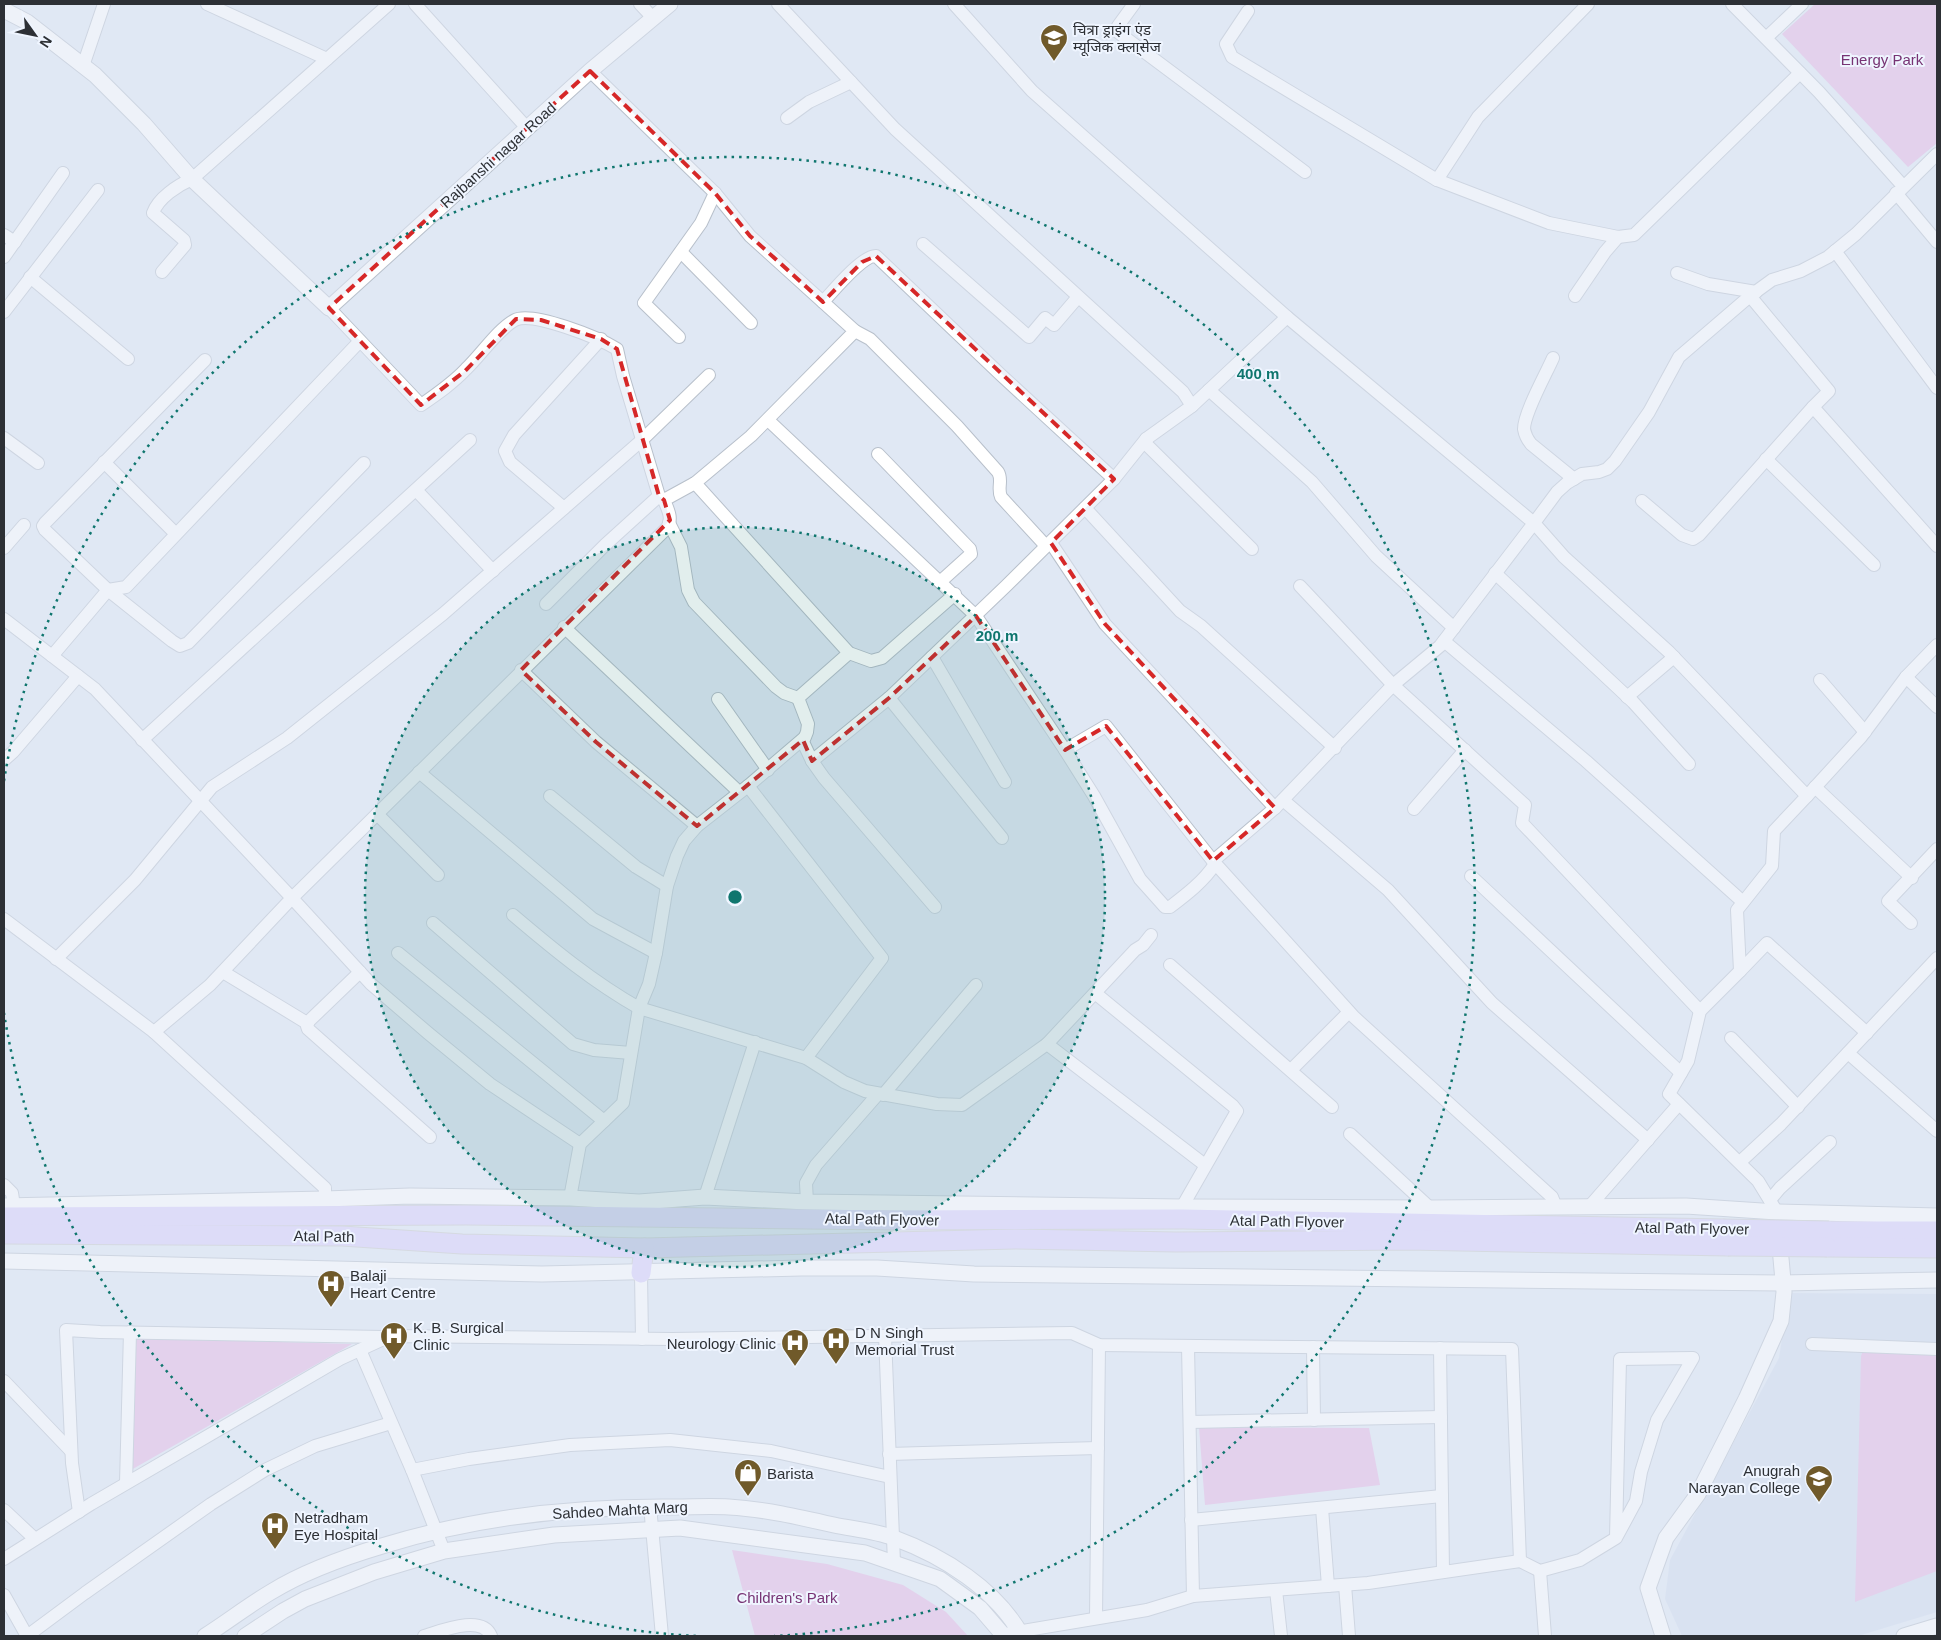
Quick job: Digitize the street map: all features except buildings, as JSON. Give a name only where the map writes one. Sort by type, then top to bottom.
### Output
[{"type":"main road","name":"Atal Path","points":[[7,1210],[638,1209]]},
{"type":"main road","name":"Atal Path Flyover","points":[[638,1209],[895,1220],[1183,1219],[1726,1238]]},
{"type":"main road","name":"Atal Path Flyover","points":[[1828,1239],[1937,1231]]},
{"type":"main road","name":"Atal Path","points":[[4,1234],[342,1236],[462,1244],[644,1248]]},
{"type":"main road","name":"Atal Path Flyover","points":[[644,1248],[1015,1239],[1176,1242],[1726,1238],[1828,1239],[1937,1248]]},
{"type":"main road","points":[[641,1273],[644,1248]]},
{"type":"street","points":[[83,66],[104,4]]},
{"type":"street","points":[[207,4],[327,59]]},
{"type":"street","points":[[162,272],[185,245],[184,240],[152,212],[154,207],[179,185],[192,179],[389,4]]},
{"type":"street","points":[[415,4],[527,128]]},
{"type":"street","points":[[640,4],[653,18]]},
{"type":"street","name":"Rajbanshi nagar Road","points":[[329,308],[590,71],[670,4]]},
{"type":"street","points":[[778,4],[895,129],[1188,399]]},
{"type":"street","points":[[954,4],[1032,91],[1287,317],[1534,523],[1564,557],[1674,658],[1811,791],[1912,878]]},
{"type":"street","points":[[1437,180],[1478,117],[1588,4]]},
{"type":"street","points":[[1732,4],[1800,73],[1900,190],[1937,242]]},
{"type":"street","points":[[1766,38],[1802,4]]},
{"type":"street","points":[[1129,6],[1118,26],[1117,30],[1119,33],[1305,172]]},
{"type":"street","points":[[4,10],[27,22],[94,75],[144,124],[192,179],[329,308],[421,406],[465,371],[505,326],[516,319],[528,317],[541,320],[601,339],[617,349],[642,440],[661,498],[670,516],[670,523],[681,548],[688,590],[698,608],[780,691],[798,698],[808,724],[807,748],[824,778],[935,907]]},
{"type":"street","points":[[1248,11],[1226,44],[1232,57],[1437,180],[1549,223],[1618,238],[1634,235],[1800,73]]},
{"type":"street","points":[[590,71],[716,192],[750,236],[855,332],[870,339],[957,426],[998,472],[1001,478],[999,492],[1001,497],[1044,541],[1105,624],[1279,804],[1388,890],[1492,1003],[1648,1140]]},
{"type":"street","points":[[787,118],[808,102],[851,82]]},
{"type":"street","points":[[768,420],[973,613],[1094,796],[1140,879],[1165,907],[1170,907],[1209,873],[1279,804],[1335,748],[1393,685],[1444,641],[1557,492],[1582,474],[1599,472],[1611,466],[1649,412],[1678,357],[1772,280],[1801,271],[1828,257],[1856,234],[1937,154]]},
{"type":"street","points":[[4,257],[9,238],[63,173]]},
{"type":"street","points":[[4,312],[8,298],[30,277],[98,190]]},
{"type":"street","points":[[679,337],[644,302],[701,223],[716,192]]},
{"type":"street","points":[[1575,296],[1605,252],[1618,238]]},
{"type":"street","points":[[923,244],[1029,337],[1045,318],[1054,325],[1078,297]]},
{"type":"street","points":[[1835,251],[1937,388]]},
{"type":"street","points":[[681,252],[752,324]]},
{"type":"street","points":[[823,302],[862,262],[872,256],[876,256],[1000,375],[1110,475]]},
{"type":"street","points":[[1642,501],[1682,535],[1693,539],[1699,535],[1813,407],[1829,392],[1753,294],[1708,284],[1677,272]]},
{"type":"street","points":[[30,277],[128,359]]},
{"type":"street","points":[[570,1198],[580,1144],[623,1103],[640,1008],[649,984],[656,953],[667,886],[684,841],[697,826],[750,793],[768,770],[889,698],[932,657],[1044,541],[1085,508],[1110,475],[1146,439],[1188,399],[1209,390],[1287,317]]},
{"type":"street","points":[[546,604],[605,545],[661,498],[694,483],[751,436],[855,332]]},
{"type":"street","points":[[564,508],[510,462],[505,451],[514,435],[601,339]]},
{"type":"street","points":[[52,656],[108,590],[126,587],[360,341]]},
{"type":"street","points":[[1553,358],[1538,390],[1524,430],[1526,438],[1531,444],[1574,479]]},
{"type":"street","points":[[206,360],[43,526],[108,590],[172,641],[180,646],[188,643],[364,463]]},
{"type":"street","points":[[56,959],[135,880],[212,787],[288,738],[443,614],[642,440],[709,375]]},
{"type":"street","points":[[1209,390],[1312,482],[1376,556],[1454,628]]},
{"type":"street","points":[[1813,407],[1937,546]]},
{"type":"street","points":[[4,438],[38,463]]},
{"type":"street","points":[[1146,439],[1147,445],[1252,549]]},
{"type":"street","points":[[142,740],[470,440]]},
{"type":"street","points":[[878,454],[970,549],[971,554],[966,560],[940,582]]},
{"type":"street","points":[[1766,459],[1874,565]]},
{"type":"street","points":[[104,462],[176,534]]},
{"type":"street","points":[[694,483],[849,653],[871,660],[882,658],[957,597]]},
{"type":"street","points":[[416,490],[493,571]]},
{"type":"street","points":[[1085,508],[1180,611],[1201,626],[1335,748]]},
{"type":"street","points":[[154,1032],[210,985],[292,898],[670,523]]},
{"type":"street","points":[[4,548],[24,525]]},
{"type":"street","points":[[1496,573],[1627,697],[1688,764]]},
{"type":"street","points":[[1300,586],[1393,685],[1525,805],[1522,823],[1700,1011]]},
{"type":"street","points":[[4,619],[95,689],[360,972],[385,996],[490,1084],[580,1144]]},
{"type":"street","points":[[564,627],[750,793],[882,958],[806,1058]]},
{"type":"street","points":[[1444,641],[1586,761],[1744,902]]},
{"type":"street","points":[[1740,971],[1737,910],[1772,866],[1774,830],[1865,732],[1906,677],[1937,645]]},
{"type":"street","points":[[798,698],[849,653]]},
{"type":"street","points":[[932,657],[1005,782]]},
{"type":"street","points":[[1627,697],[1674,658]]},
{"type":"street","points":[[521,670],[596,742],[697,826]]},
{"type":"street","points":[[4,760],[78,676]]},
{"type":"street","points":[[1906,677],[1937,706]]},
{"type":"street","points":[[1820,680],[1865,732]]},
{"type":"street","points":[[718,698],[768,770]]},
{"type":"street","points":[[889,698],[1002,838]]},
{"type":"street","points":[[1065,750],[1106,726],[1217,865],[1349,1012],[1552,1197],[1556,1207]]},
{"type":"street","points":[[1414,809],[1465,750]]},
{"type":"street","points":[[419,772],[593,918],[656,953]]},
{"type":"street","points":[[550,796],[636,868],[667,886]]},
{"type":"street","points":[[377,814],[438,875]]},
{"type":"street","points":[[1911,923],[1888,901],[1912,878],[1937,849]]},
{"type":"street","points":[[1471,876],[1681,1073]]},
{"type":"street","points":[[513,915],[574,966],[640,1008],[806,1058],[856,1088],[937,1104],[962,1105],[1047,1044],[1135,950],[1143,945],[1150,935]]},
{"type":"street","points":[[4,919],[154,1032],[325,1188],[325,1199]]},
{"type":"street","points":[[433,923],[573,1044],[594,1050],[631,1053]]},
{"type":"street","points":[[1663,1636],[1648,1588],[1666,1538],[1698,1494],[1746,1399],[1781,1321],[1784,1292],[1773,1206],[1758,1181],[1669,1094],[1688,1061],[1700,1011],[1767,944],[1867,1033]]},
{"type":"street","points":[[398,953],[604,1121]]},
{"type":"street","points":[[1740,1162],[1782,1124],[1937,958]]},
{"type":"street","points":[[1170,966],[1332,1107]]},
{"type":"street","points":[[223,972],[307,1024],[310,1032],[430,1137]]},
{"type":"street","points":[[307,1024],[360,972]]},
{"type":"street","points":[[807,1202],[806,1183],[816,1164],[976,985]]},
{"type":"street","points":[[1095,993],[1236,1109],[1235,1118],[1205,1165],[1182,1207]]},
{"type":"street","points":[[1291,1070],[1349,1012]]},
{"type":"street","points":[[1731,1038],[1798,1107]]},
{"type":"street","points":[[705,1197],[755,1042]]},
{"type":"street","points":[[1047,1044],[1205,1165]]},
{"type":"street","points":[[1848,1053],[1937,1130]]},
{"type":"street","points":[[1589,1207],[1679,1104]]},
{"type":"street","points":[[1350,1134],[1430,1208]]},
{"type":"street","points":[[1773,1206],[1780,1188],[1830,1142]]},
{"type":"street","points":[[4,1185],[12,1193],[7,1210],[410,1196],[570,1198],[638,1209],[705,1197],[807,1202],[1182,1207],[1773,1206],[1937,1216]]},
{"type":"street","points":[[4,1261],[522,1274],[867,1268],[974,1274],[1782,1283],[1937,1280]]},
{"type":"street","points":[[641,1273],[642,1339]]},
{"type":"street","points":[[79,1512],[71,1451],[66,1330],[386,1337],[642,1339],[1072,1333],[1099,1345],[1512,1349],[1520,1561]]},
{"type":"street","points":[[126,1483],[130,1332]]},
{"type":"street","points":[[885,1336],[894,1563]]},
{"type":"street","points":[[4,1559],[126,1483],[340,1359],[386,1337]]},
{"type":"street","points":[[1812,1344],[1937,1349]]},
{"type":"street","points":[[1096,1618],[1099,1345]]},
{"type":"street","points":[[1188,1346],[1193,1596]]},
{"type":"street","points":[[1312,1347],[1314,1420]]},
{"type":"street","points":[[1440,1348],[1443,1572]]},
{"type":"street","points":[[360,1350],[412,1470],[444,1551]]},
{"type":"street","points":[[1003,1635],[1020,1634],[1096,1618],[1147,1610],[1193,1596],[1368,1584],[1520,1561],[1540,1571],[1580,1560],[1616,1538],[1636,1501],[1641,1472],[1657,1420],[1693,1358],[1620,1360],[1616,1538]]},
{"type":"street","points":[[4,1381],[71,1451]]},
{"type":"street","points":[[1190,1422],[1441,1417]]},
{"type":"street","points":[[4,1595],[27,1636],[85,1592],[258,1474],[315,1446],[391,1423]]},
{"type":"street","points":[[412,1470],[469,1459],[570,1445],[670,1440],[771,1451],[890,1477]]},
{"type":"street","points":[[889,1454],[1098,1448]]},
{"type":"street","points":[[1191,1520],[1442,1496]]},
{"type":"street","points":[[650,1506],[662,1636]]},
{"type":"street","name":"Sahdeo Mahta Marg","points":[[205,1636],[296,1578],[367,1551],[436,1531],[481,1522],[581,1509],[650,1506],[729,1507],[801,1518],[893,1537],[929,1554],[963,1574],[993,1598],[1020,1634]]},
{"type":"street","points":[[1322,1508],[1328,1586]]},
{"type":"street","points":[[4,1510],[35,1540]]},
{"type":"street","name":"Sahdeo Mahta Marg","points":[[245,1636],[305,1599],[374,1572],[444,1551],[554,1535],[680,1528],[865,1553],[940,1579],[980,1608],[1003,1635]]},
{"type":"street","points":[[1540,1571],[1544,1636]]},
{"type":"street","points":[[1344,1585],[1349,1636]]},
{"type":"street","points":[[1276,1590],[1281,1636]]},
{"type":"street","points":[[424,1636],[472,1625],[482,1626],[491,1636]]},
{"type":"street","points":[[1904,1636],[1937,1626]]},
{"type":"highlighted area","points":[[590,71],[715,193],[750,236],[823,302],[862,262],[876,256],[1114,479],[1051,543],[1105,624],[1275,808],[1213,861],[1106,726],[1065,750],[976,616],[889,698],[812,761],[803,740],[697,826],[596,742],[521,670],[670,520],[664,500],[659,496],[617,349],[601,339],[541,320],[516,319],[465,371],[421,405],[329,308]]},
{"type":"shaded area","name":"Anugrah Narayan College","points":[[1789,1293],[1937,1294],[1937,1612],[1858,1636],[1682,1636],[1665,1599],[1670,1560],[1779,1358]]},
{"type":"green space","name":"Energy Park","points":[[1815,4],[1937,4],[1937,143],[1908,167],[1782,34]]},
{"type":"green space","points":[[134,1338],[352,1344],[131,1470]]},
{"type":"green space","points":[[1863,1351],[1937,1353],[1937,1571],[1855,1602],[1861,1356]]},
{"type":"green space","points":[[1199,1427],[1369,1428],[1380,1485],[1205,1505]]},
{"type":"green space","name":"Children's Park","points":[[732,1550],[827,1564],[903,1585],[946,1612],[968,1636],[755,1636]]},
{"type":"place","name":"चित्रा ड्राइंग एंड म्यूजिक क्ला्सेज","points":[[1054,62]]},
{"type":"place","name":"Balaji Heart Centre","points":[[331,1308]]},
{"type":"place","name":"K. B. Surgical Clinic","points":[[394,1360]]},
{"type":"place","name":"D N Singh Memorial Trust","points":[[836,1365]]},
{"type":"place","name":"Neurology Clinic","points":[[795,1367]]},
{"type":"place","name":"Barista","points":[[748,1497]]},
{"type":"place","name":"Anugrah Narayan College","points":[[1819,1503]]},
{"type":"place","name":"Netradham Eye Hospital","points":[[275,1550]]}]
